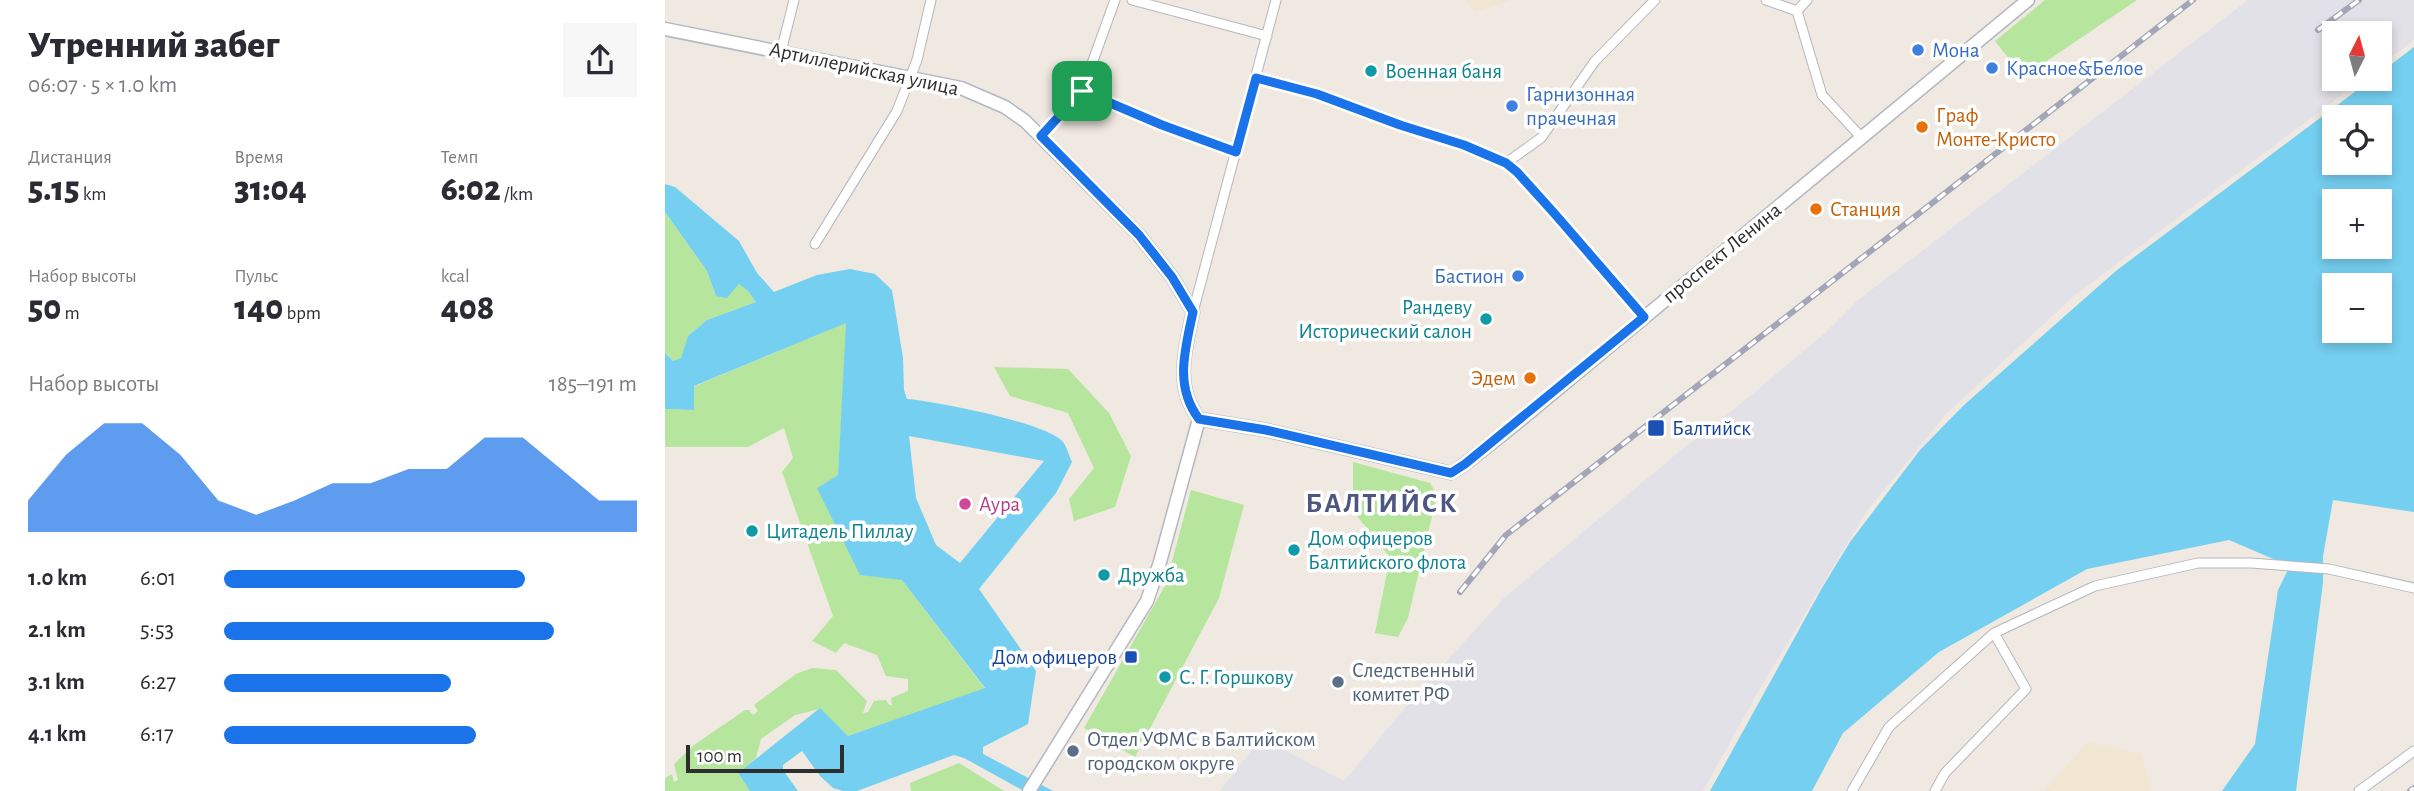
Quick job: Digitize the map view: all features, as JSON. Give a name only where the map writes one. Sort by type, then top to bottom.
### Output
[{"type":"street","points":[[781,52],[794,0]]},
{"type":"street","points":[[815,244],[897,111],[917,60],[931,0]]},
{"type":"street","points":[[1041,136],[1082,91],[1115,0]]},
{"type":"street","points":[[1132,0],[1267,36]]},
{"type":"street","points":[[1030,791],[1147,601],[1160,562],[1199,419],[1191,408],[1182,378],[1186,343],[1276,0]]},
{"type":"street","points":[[1506,163],[1541,138],[1595,61],[1655,0]]},
{"type":"street","points":[[1766,0],[1797,11]]},
{"type":"street","points":[[1797,11],[1807,0]]},
{"type":"street","name":"проспект Ленина","points":[[1199,419],[1266,430],[1451,473],[2028,0]]},
{"type":"street","points":[[1797,11],[1822,95],[1862,138]]},
{"type":"street","name":"Артиллерийская улица","points":[[665,29],[961,88],[1005,107],[1041,136],[1139,235],[1172,277],[1193,312]]},
{"type":"street","points":[[1256,78],[1317,94],[1464,145],[1506,163],[1554,213],[1644,317]]},
{"type":"street","points":[[1082,91],[1162,125],[1236,152]]},
{"type":"street","points":[[1852,791],[1889,727],[1994,633],[2095,586],[2198,563],[2251,563],[2329,569],[2414,588]]},
{"type":"street","points":[[1935,791],[1945,773],[2026,689],[1994,633]]},
{"type":"street","points":[[2359,791],[2414,751]]},
{"type":"shaded area","points":[[1466,0],[1512,0],[1475,12]]},
{"type":"shaded area","points":[[2248,0],[2414,0],[2414,40],[2392,57],[2392,21],[2322,21],[2322,91],[2347,91],[2328,105],[2322,105],[2322,110],[2074,296],[1946,414],[1867,511],[1762,685],[1703,791],[1220,791],[1261,738],[1344,781],[1415,696],[1504,598],[1743,402],[1825,333],[1857,301]]},
{"type":"shaded area","points":[[2088,742],[2141,754],[2151,791],[2045,791]]},
{"type":"green space","points":[[2045,0],[2137,0],[2023,77],[1995,41]]},
{"type":"green space","points":[[665,212],[707,271],[716,296],[739,284],[756,302],[707,320],[688,336],[682,358],[673,361],[665,353]]},
{"type":"green space","points":[[847,322],[838,475],[817,488],[902,580],[985,689],[848,736],[820,709],[795,715],[761,739],[756,758],[738,773],[750,791],[665,791],[665,778],[672,774],[674,782],[678,780],[674,764],[694,745],[745,710],[749,710],[753,715],[758,711],[754,705],[796,674],[812,668],[836,670],[867,701],[863,713],[868,712],[874,701],[886,700],[892,705],[891,698],[908,691],[908,679],[886,676],[877,655],[844,643],[836,653],[812,641],[833,616],[782,472],[793,458],[784,428],[748,447],[665,447],[665,409],[694,410],[693,387]]},
{"type":"green space","points":[[994,367],[1068,369],[1109,413],[1131,456],[1115,507],[1074,521],[1069,499],[1094,468],[1068,413],[1010,396]]},
{"type":"green space","points":[[1353,462],[1430,483],[1437,495],[1408,618],[1398,637],[1375,633],[1390,557],[1353,511]]},
{"type":"green space","points":[[1191,490],[1244,505],[1219,598],[1135,757],[1084,728],[1166,584]]},
{"type":"green space","points":[[959,763],[1004,791],[911,791],[910,783]]},
{"type":"water","points":[[2414,47],[2414,512],[2333,500],[2323,556],[2323,583],[2296,791],[2222,791],[2255,744],[2278,590],[2290,566],[2229,540],[2087,569],[1939,652],[1843,733],[1812,791],[1710,791],[1850,542],[1920,450],[1964,405],[2117,270],[2322,116],[2322,175],[2392,175],[2392,105],[2337,105],[2356,91],[2392,91],[2392,64]]},
{"type":"water","points":[[665,184],[675,187],[739,241],[757,273],[774,292],[817,275],[850,269],[875,274],[892,290],[907,399],[964,408],[1014,421],[1053,435],[1063,442],[1072,462],[1056,493],[979,589],[1036,671],[1028,724],[983,747],[983,754],[1053,791],[1024,791],[954,755],[857,791],[843,791],[833,788],[820,776],[802,751],[783,765],[783,770],[798,791],[750,791],[738,773],[820,708],[848,736],[985,688],[902,580],[860,575],[817,488],[838,475],[846,323],[694,386],[694,410],[665,409],[665,353],[673,361],[681,358],[688,336],[707,320],[756,302],[739,284],[727,298],[716,296],[707,271],[665,212]],"holes":[[[909,436],[1044,461],[960,563],[936,545],[916,498]]]},
{"type":"railway","points":[[1460,592],[1506,535],[2193,0]]},
{"type":"railway","points":[[2318,30],[2359,0]]},
{"type":"railway","points":[[2410,791],[2414,788]]},
{"type":"place","name":"Мона","points":[[1918,50]]},
{"type":"place","name":"Красное&Белое","points":[[1992,68]]},
{"type":"place","name":"Военная баня","points":[[1371,71]]},
{"type":"place","name":"Гарнизонная прачечная","points":[[1512,106]]},
{"type":"place","name":"Граф Монте-Кристо","points":[[1922,127]]},
{"type":"place","name":"Станция","points":[[1816,209]]},
{"type":"place","name":"Бастион","points":[[1518,276]]},
{"type":"place","name":"Рандеву Исторический салон","points":[[1486,319]]},
{"type":"place","name":"Эдем","points":[[1530,378]]},
{"type":"place","name":"Балтийск","points":[[1656,428]]},
{"type":"place","name":"Аура","points":[[965,504]]},
{"type":"place","name":"Цитадель Пиллау","points":[[752,531]]},
{"type":"place","name":"Дом офицеров Балтийского флота","points":[[1294,550]]},
{"type":"place","name":"Дружба","points":[[1104,575]]},
{"type":"place","name":"Дом офицеров","points":[[1131,657]]},
{"type":"place","name":"С. Г. Горшкову","points":[[1165,677]]},
{"type":"place","name":"Следственный комитет РФ","points":[[1338,682]]},
{"type":"place","name":"Отдел УФМС в Балтийском городском округе","points":[[1073,751]]},
{"type":"district","name":"БАЛТИЙСК","points":[[1382,504]]},
{"type":"route","points":[[1256,78],[1317,94],[1464,145],[1506,163],[1517,172],[1644,317],[1451,473],[1266,430],[1199,419],[1191,408],[1182,378],[1193,312],[1172,277],[1139,235],[1041,136],[1082,91],[1162,125],[1236,152],[1256,78]]}]
